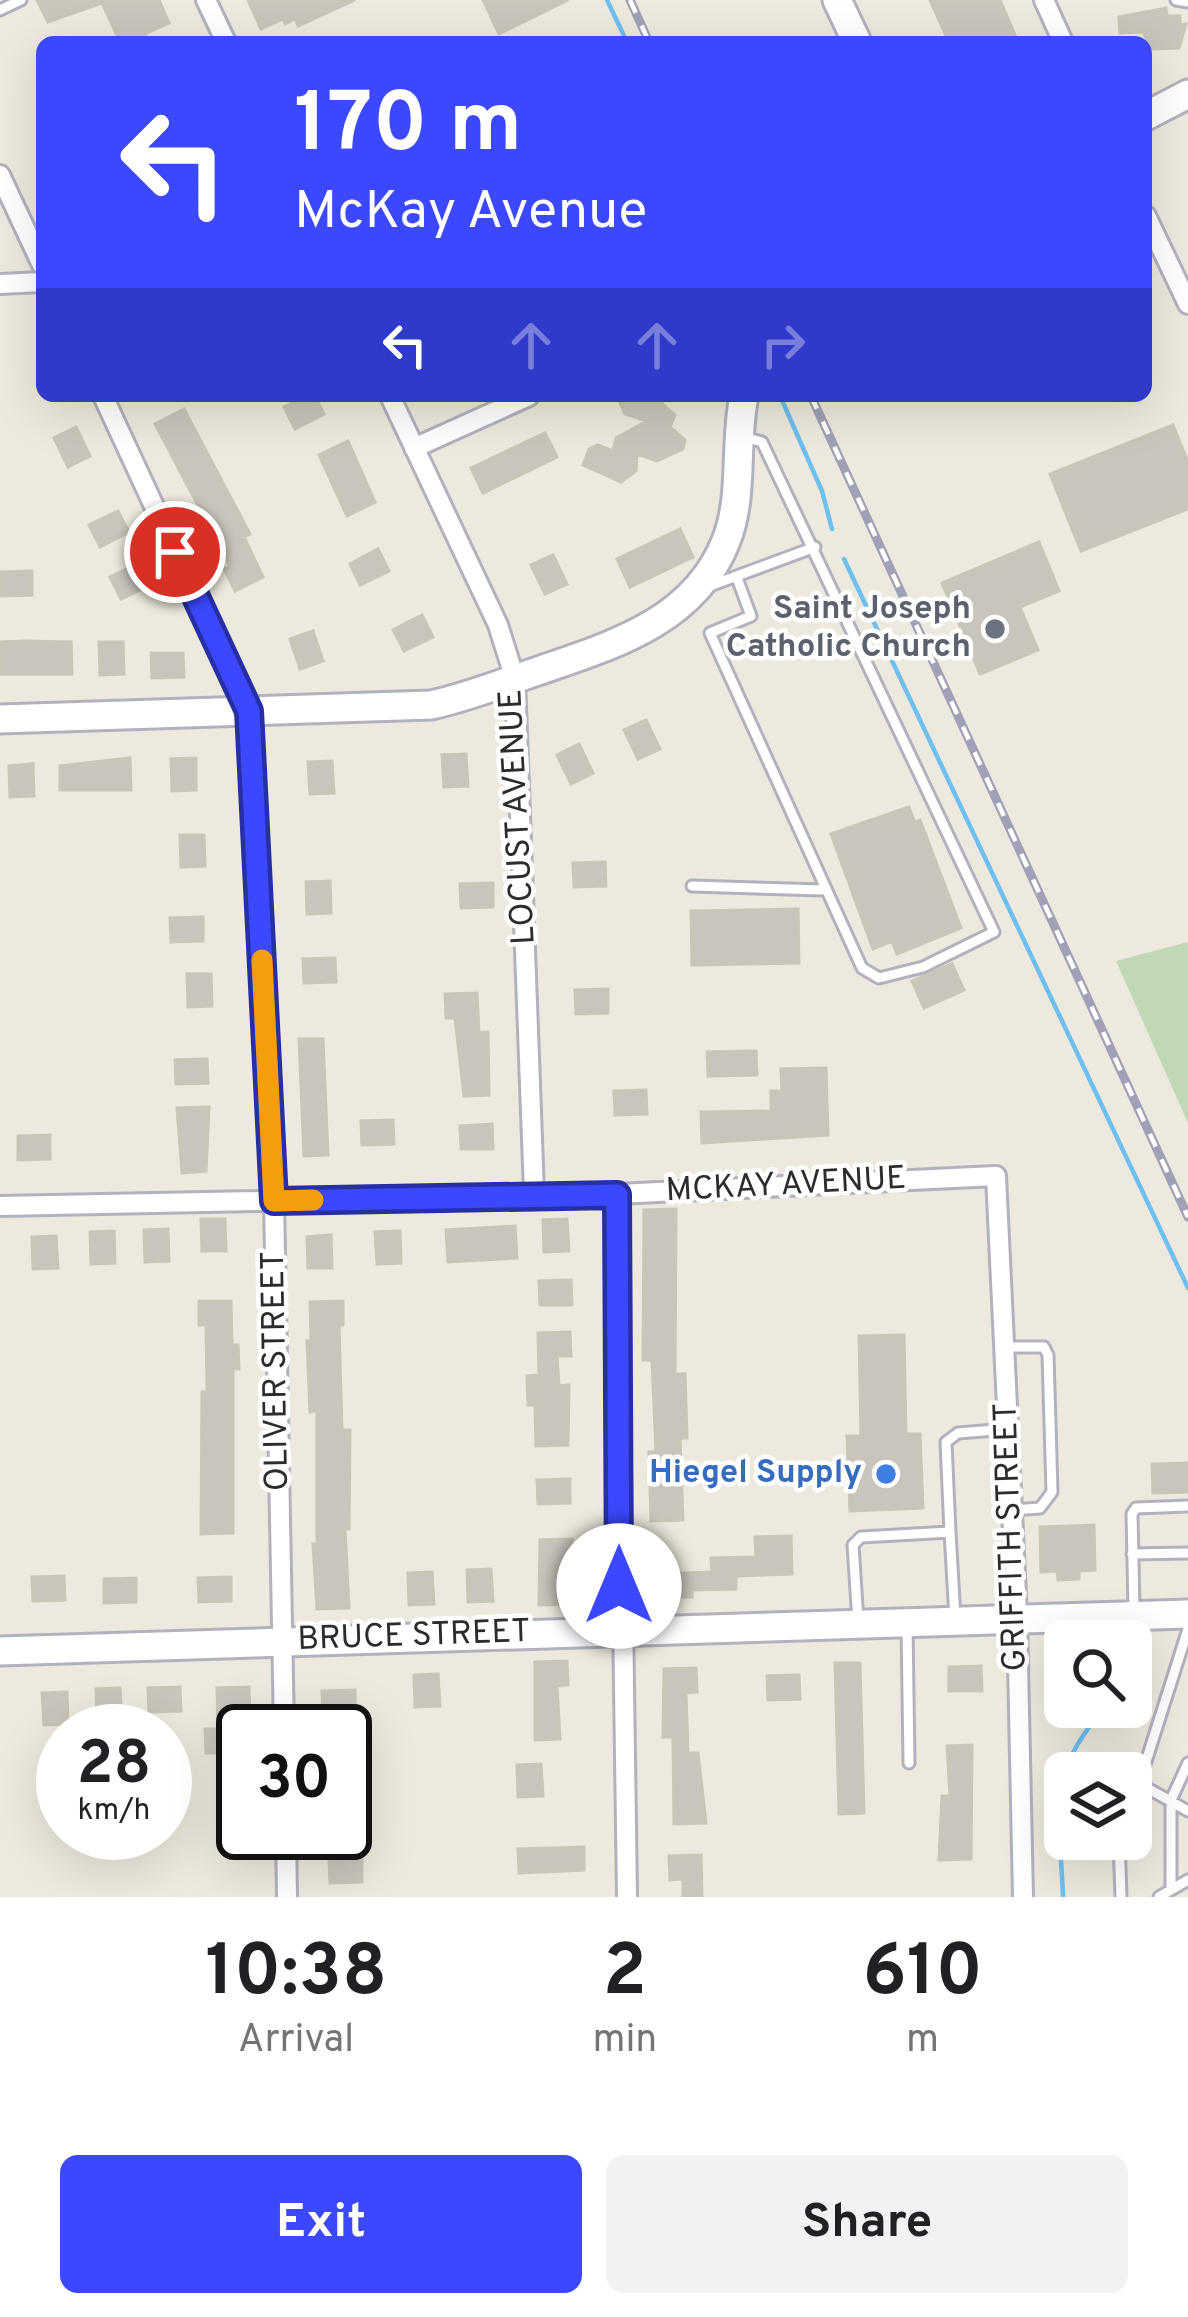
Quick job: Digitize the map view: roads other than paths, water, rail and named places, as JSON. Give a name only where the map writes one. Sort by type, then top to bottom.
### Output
[{"type":"street","points":[[206,0],[223,36]]},
{"type":"street","points":[[837,0],[854,36]]},
{"type":"street","points":[[1044,0],[1061,36]]},
{"type":"street","points":[[1152,113],[1188,94]]},
{"type":"street","points":[[0,175],[36,253]]},
{"type":"street","points":[[1152,229],[1188,304]]},
{"type":"street","points":[[0,284],[36,283]]},
{"type":"street","name":"OLIVER STREET","points":[[106,402],[249,711],[274,1201],[283,1704]]},
{"type":"street","name":"LOCUST AVENUE","points":[[393,402],[498,626],[514,679],[534,1193]]},
{"type":"street","points":[[414,448],[517,402]]},
{"type":"street","points":[[0,719],[430,705],[479,695],[619,643],[661,622],[696,590],[726,542],[737,489],[736,434],[743,402]]},
{"type":"street","name":"MCKAY AVENUE","points":[[0,1206],[617,1195],[996,1176]]},
{"type":"street","name":"GRIFFITH STREET","points":[[996,1176],[1017,1616],[1022,1897]]},
{"type":"street","points":[[617,1195],[619,1630],[627,1897]]},
{"type":"street","name":"BRUCE STREET","points":[[0,1651],[1188,1614]]},
{"type":"street","points":[[286,1860],[287,1897]]},
{"type":"lane","points":[[0,10],[21,0]]},
{"type":"lane","points":[[1176,0],[1188,2]]},
{"type":"lane","points":[[736,434],[761,442],[994,932],[923,967],[868,976],[824,890],[710,633],[751,616],[737,578]]},
{"type":"lane","points":[[696,590],[814,547]]},
{"type":"lane","points":[[692,886],[824,890]]},
{"type":"lane","points":[[1004,1347],[1044,1347],[1048,1355],[1052,1492],[1040,1508],[1012,1510]]},
{"type":"lane","points":[[955,1618],[946,1442],[958,1433],[1008,1429]]},
{"type":"lane","points":[[1134,1615],[1136,1508],[1188,1506]]},
{"type":"lane","points":[[858,1622],[853,1545],[861,1537],[950,1532]]},
{"type":"lane","points":[[1132,1554],[1188,1552]]},
{"type":"lane","points":[[906,1620],[909,1763]]},
{"type":"lane","points":[[1150,1752],[1188,1629]]},
{"type":"lane","points":[[1171,1890],[1171,1800],[1188,1763]]},
{"type":"lane","points":[[1152,1790],[1188,1811]]},
{"type":"lane","points":[[1120,1860],[1121,1897]]},
{"type":"lane","points":[[1159,1897],[1188,1880]]},
{"type":"waterway","points":[[607,0],[624,36]]},
{"type":"waterway","points":[[783,402],[822,491],[832,529]]},
{"type":"waterway","points":[[844,559],[1188,1288]]},
{"type":"waterway","points":[[1063,1897],[1060,1796],[1072,1755],[1088,1728]]},
{"type":"railway","points":[[630,0],[646,36]]},
{"type":"railway","points":[[814,402],[1188,1217]]},
{"type":"place","name":"Saint Joseph Catholic Church","points":[[995,629]]},
{"type":"place","name":"Hiegel Supply","points":[[886,1474]]}]
